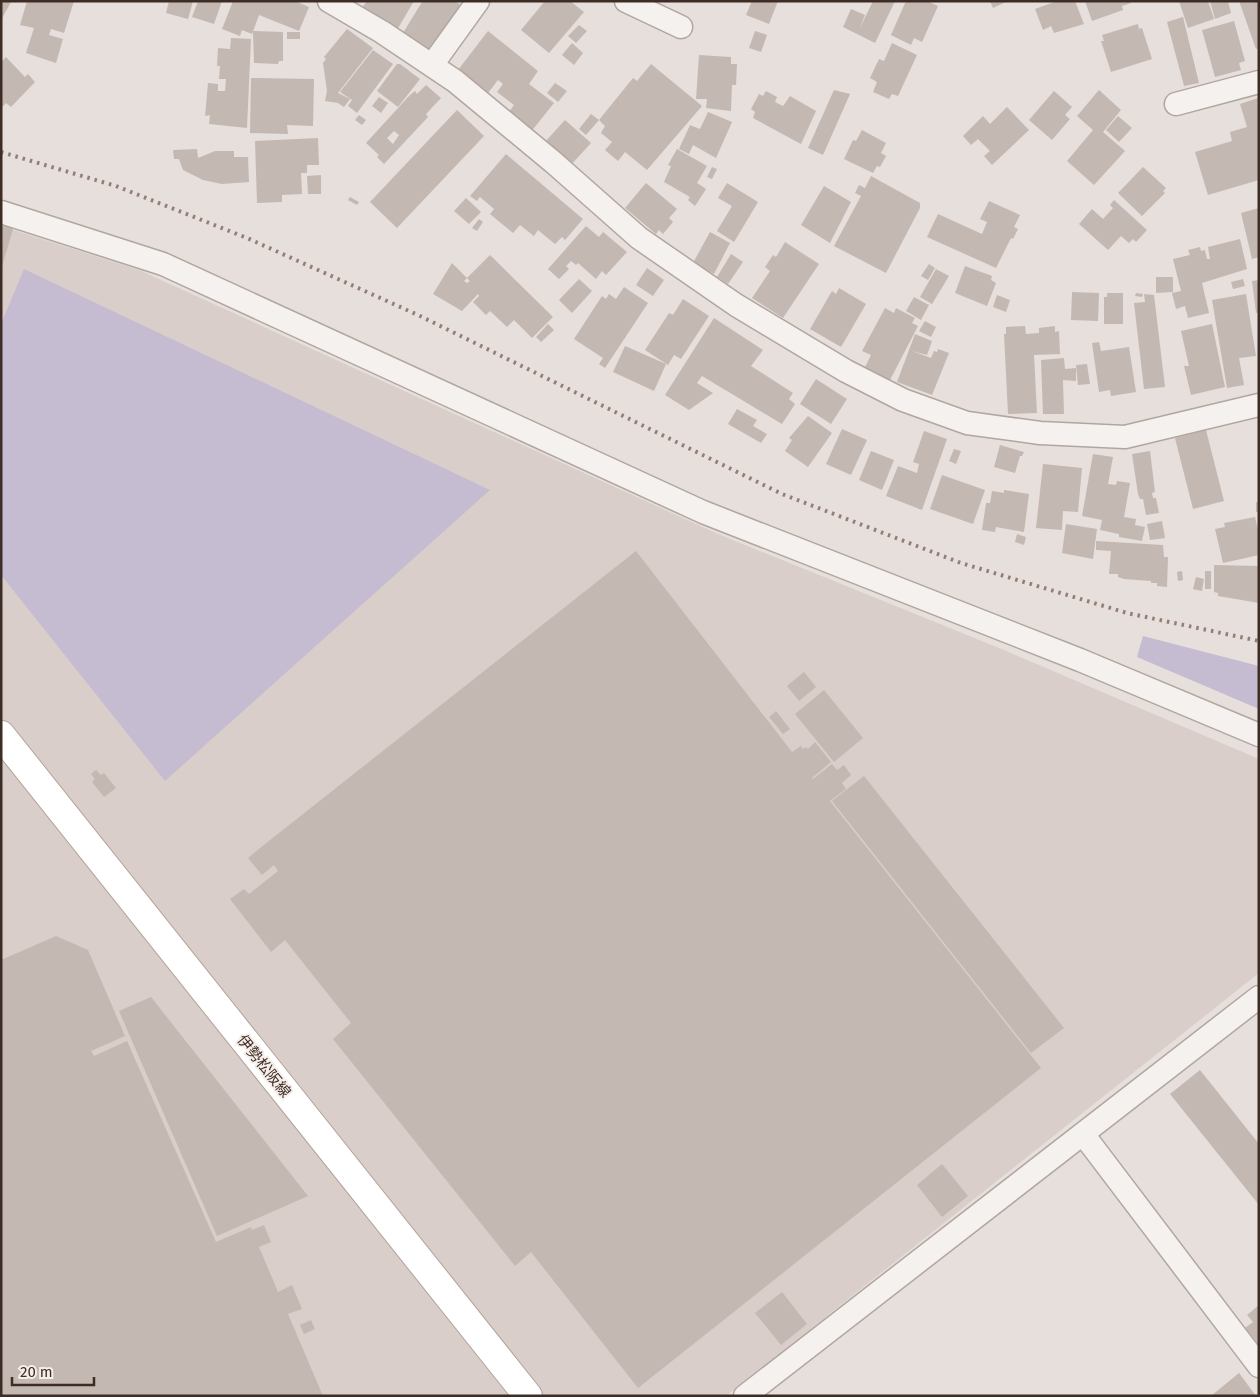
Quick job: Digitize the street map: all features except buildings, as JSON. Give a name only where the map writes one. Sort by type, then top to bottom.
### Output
[{"type":"main road","name":"伊勢松阪線","points":[[1,735],[528,1396]]},
{"type":"street","points":[[329,1],[382,32],[455,81],[546,156],[639,238],[752,317],[902,400],[967,423],[1040,434],[1125,437],[1259,405]]},
{"type":"street","points":[[432,65],[478,1]]},
{"type":"street","points":[[626,1],[680,27]]},
{"type":"street","points":[[1176,104],[1259,82]]},
{"type":"street","points":[[1,212],[163,264],[703,512],[1080,660],[1259,735]]},
{"type":"street","points":[[745,1396],[1259,997]]},
{"type":"street","points":[[1083,1134],[1259,1366]]},
{"type":"shaded area","points":[[1,226],[139,270],[718,534],[999,648],[1259,759],[1259,973],[726,1396],[1,1396]]},
{"type":"shaded area","points":[[24,269],[490,490],[165,781],[1,575],[1,324]]},
{"type":"shaded area","points":[[1143,636],[1259,666],[1259,709],[1137,657]]},
{"type":"railway","points":[[1,152],[116,186],[247,238],[418,315],[782,494],[961,563],[1127,613],[1259,641]]}]
